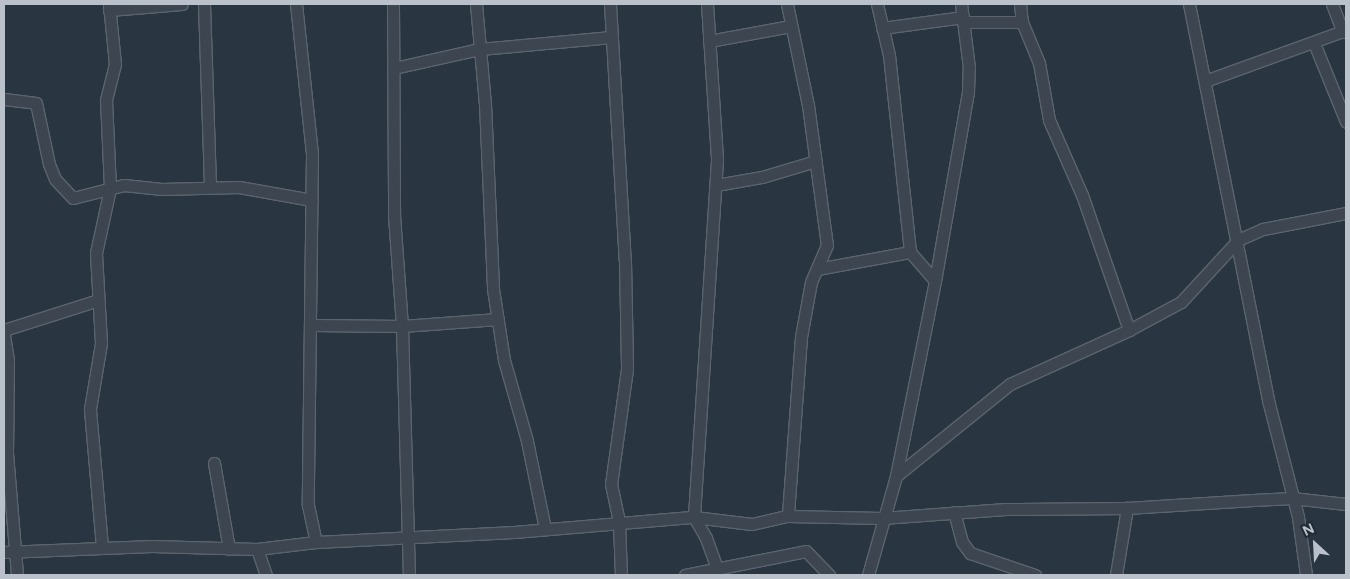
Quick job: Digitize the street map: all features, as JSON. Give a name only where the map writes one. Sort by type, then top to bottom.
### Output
[{"type":"street","points":[[102,547],[96,466],[90,434],[90,409],[101,343],[96,253],[110,188],[105,109],[115,64],[109,7],[182,4]]},
{"type":"street","points":[[204,4],[210,187]]},
{"type":"street","points":[[296,4],[312,154],[312,325],[308,505],[316,542]]},
{"type":"street","points":[[393,4],[394,215],[402,326],[409,575]]},
{"type":"street","points":[[476,4],[490,194],[490,265],[508,377],[527,441],[544,529]]},
{"type":"street","points":[[610,4],[624,251],[627,369],[612,469],[613,499],[618,523],[621,575]]},
{"type":"street","points":[[707,4],[718,149],[694,517],[706,538],[717,569]]},
{"type":"street","points":[[787,4],[816,161],[827,235],[824,254],[811,282],[801,337],[788,516]]},
{"type":"street","points":[[877,4],[891,75],[910,252],[935,281]]},
{"type":"street","points":[[868,575],[882,518],[896,476],[935,281],[968,91],[961,4]]},
{"type":"street","points":[[1020,4],[1022,22],[1034,46],[1052,130],[1082,195],[1129,330]]},
{"type":"street","points":[[1189,4],[1238,240],[1254,333],[1300,528],[1306,575]]},
{"type":"street","points":[[1205,81],[1344,31],[1332,4]]},
{"type":"street","points":[[882,28],[963,19],[1022,22]]},
{"type":"street","points":[[709,41],[791,26]]},
{"type":"street","points":[[394,68],[480,49],[611,37]]},
{"type":"street","points":[[1314,43],[1346,122]]},
{"type":"street","points":[[4,99],[36,104],[49,164],[68,196],[124,185],[162,189],[239,187],[312,200]]},
{"type":"street","points":[[716,185],[762,177],[816,161]]},
{"type":"street","points":[[896,476],[1010,384],[1129,330],[1181,302],[1238,240],[1263,229],[1346,213]]},
{"type":"street","points":[[817,269],[910,252]]},
{"type":"street","points":[[4,330],[98,300]]},
{"type":"street","points":[[312,325],[402,326],[498,320]]},
{"type":"street","points":[[4,335],[8,360],[9,552],[17,575]]},
{"type":"street","points":[[214,463],[229,549]]},
{"type":"street","points":[[9,552],[102,547],[257,549],[316,542],[408,538],[694,517],[752,524],[788,516],[882,518],[954,512],[1127,508],[1292,498],[1346,504]]},
{"type":"street","points":[[1116,575],[1127,508]]},
{"type":"street","points":[[954,512],[962,542],[970,553],[1035,575]]},
{"type":"street","points":[[257,549],[266,575]]},
{"type":"street","points":[[685,575],[806,551],[829,575]]}]
